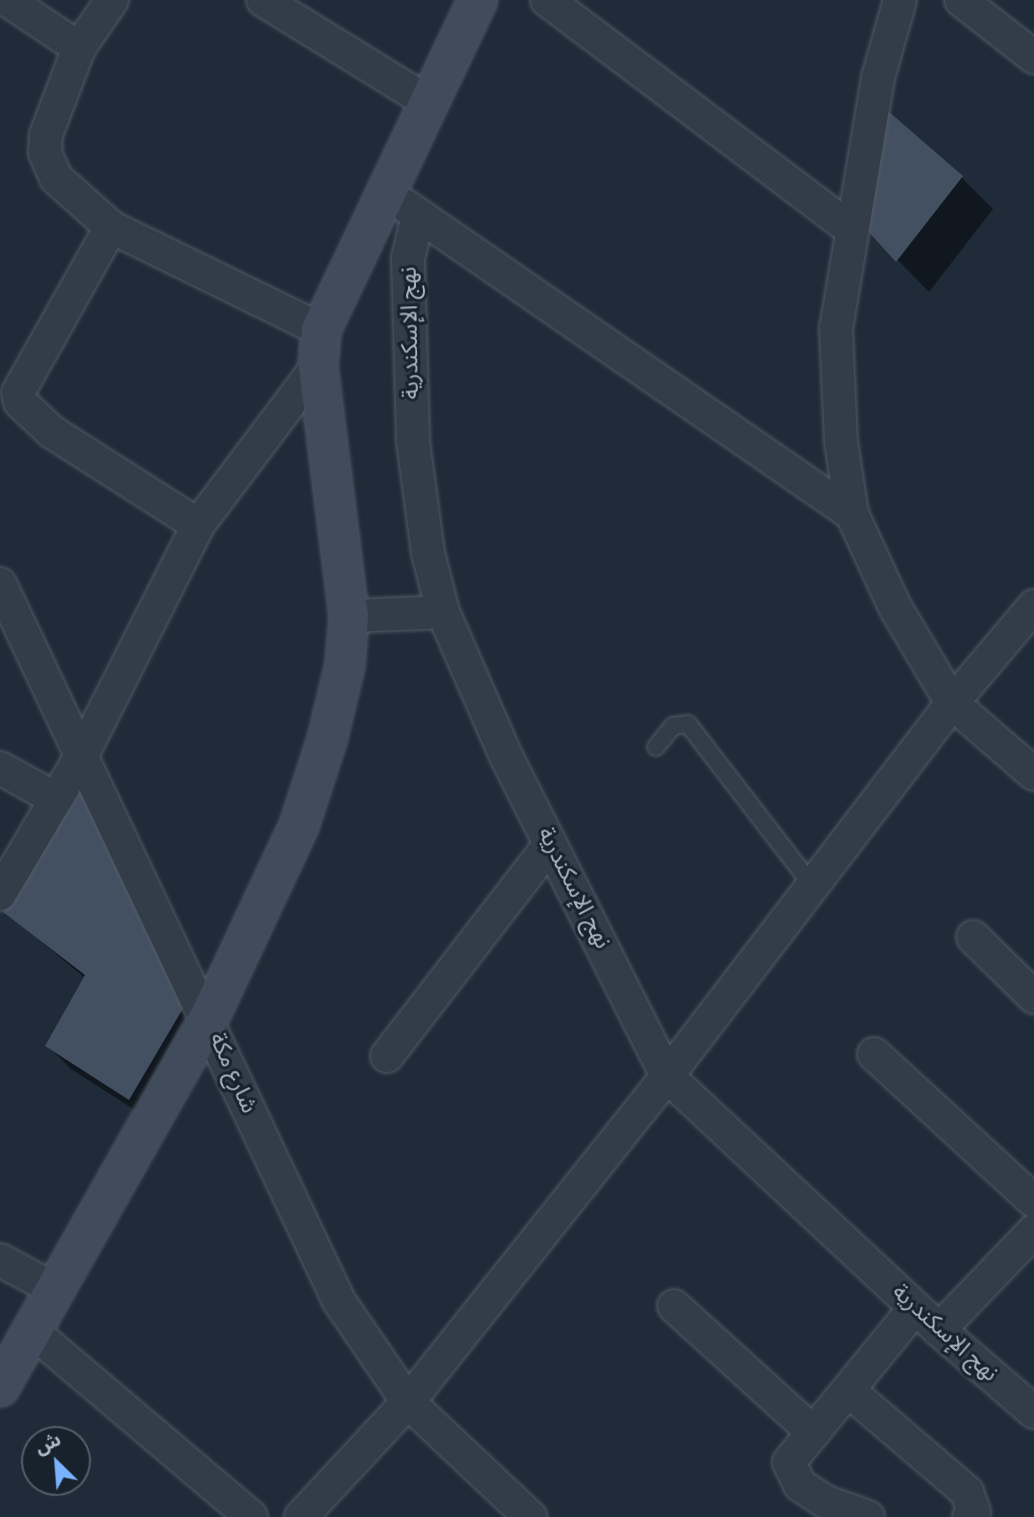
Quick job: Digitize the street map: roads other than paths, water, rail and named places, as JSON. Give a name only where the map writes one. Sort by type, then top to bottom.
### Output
[{"type":"main road","points":[[0,1387],[209,1018],[299,826],[327,740],[345,665],[349,616],[319,348],[428,102],[478,0]]},
{"type":"street","points":[[7,0],[79,48]]},
{"type":"street","points":[[0,894],[82,755],[198,525],[319,348],[111,227],[56,178],[45,153],[46,135],[79,48],[112,0]]},
{"type":"street","points":[[263,0],[428,102]]},
{"type":"street","points":[[547,0],[851,229]]},
{"type":"street","points":[[901,0],[878,78],[836,328],[841,442],[852,514],[895,607],[952,703],[1034,774]]},
{"type":"street","points":[[961,0],[1034,57]]},
{"type":"street","points":[[387,192],[852,514]]},
{"type":"street","name":"نهج الإسكندرية","points":[[418,215],[408,259],[413,441],[428,553],[443,612],[550,844],[667,1076],[939,1330],[1034,1412]]},
{"type":"street","points":[[111,227],[18,393],[20,402],[52,432],[198,525]]},
{"type":"street","name":"شارع مكة","points":[[0,583],[209,1018],[339,1301],[408,1402],[530,1517]]},
{"type":"street","points":[[301,1517],[408,1402],[667,1076],[952,703],[1034,606]]},
{"type":"street","points":[[349,616],[443,612]]},
{"type":"street","points":[[0,768],[56,799]]},
{"type":"street","points":[[387,1056],[550,844]]},
{"type":"street","points":[[973,937],[1034,997]]},
{"type":"street","points":[[874,1054],[1034,1201]]},
{"type":"street","points":[[939,1330],[1034,1231]]},
{"type":"street","points":[[0,1260],[56,1290]]},
{"type":"street","points":[[674,1306],[813,1432]]},
{"type":"street","points":[[868,1517],[826,1502],[791,1473],[789,1462],[915,1308]]},
{"type":"street","points":[[32,1331],[251,1517]]},
{"type":"street","points":[[848,1390],[967,1492],[974,1511],[970,1517]]},
{"type":"lane","points":[[656,747],[673,726],[688,724],[812,885]]}]
